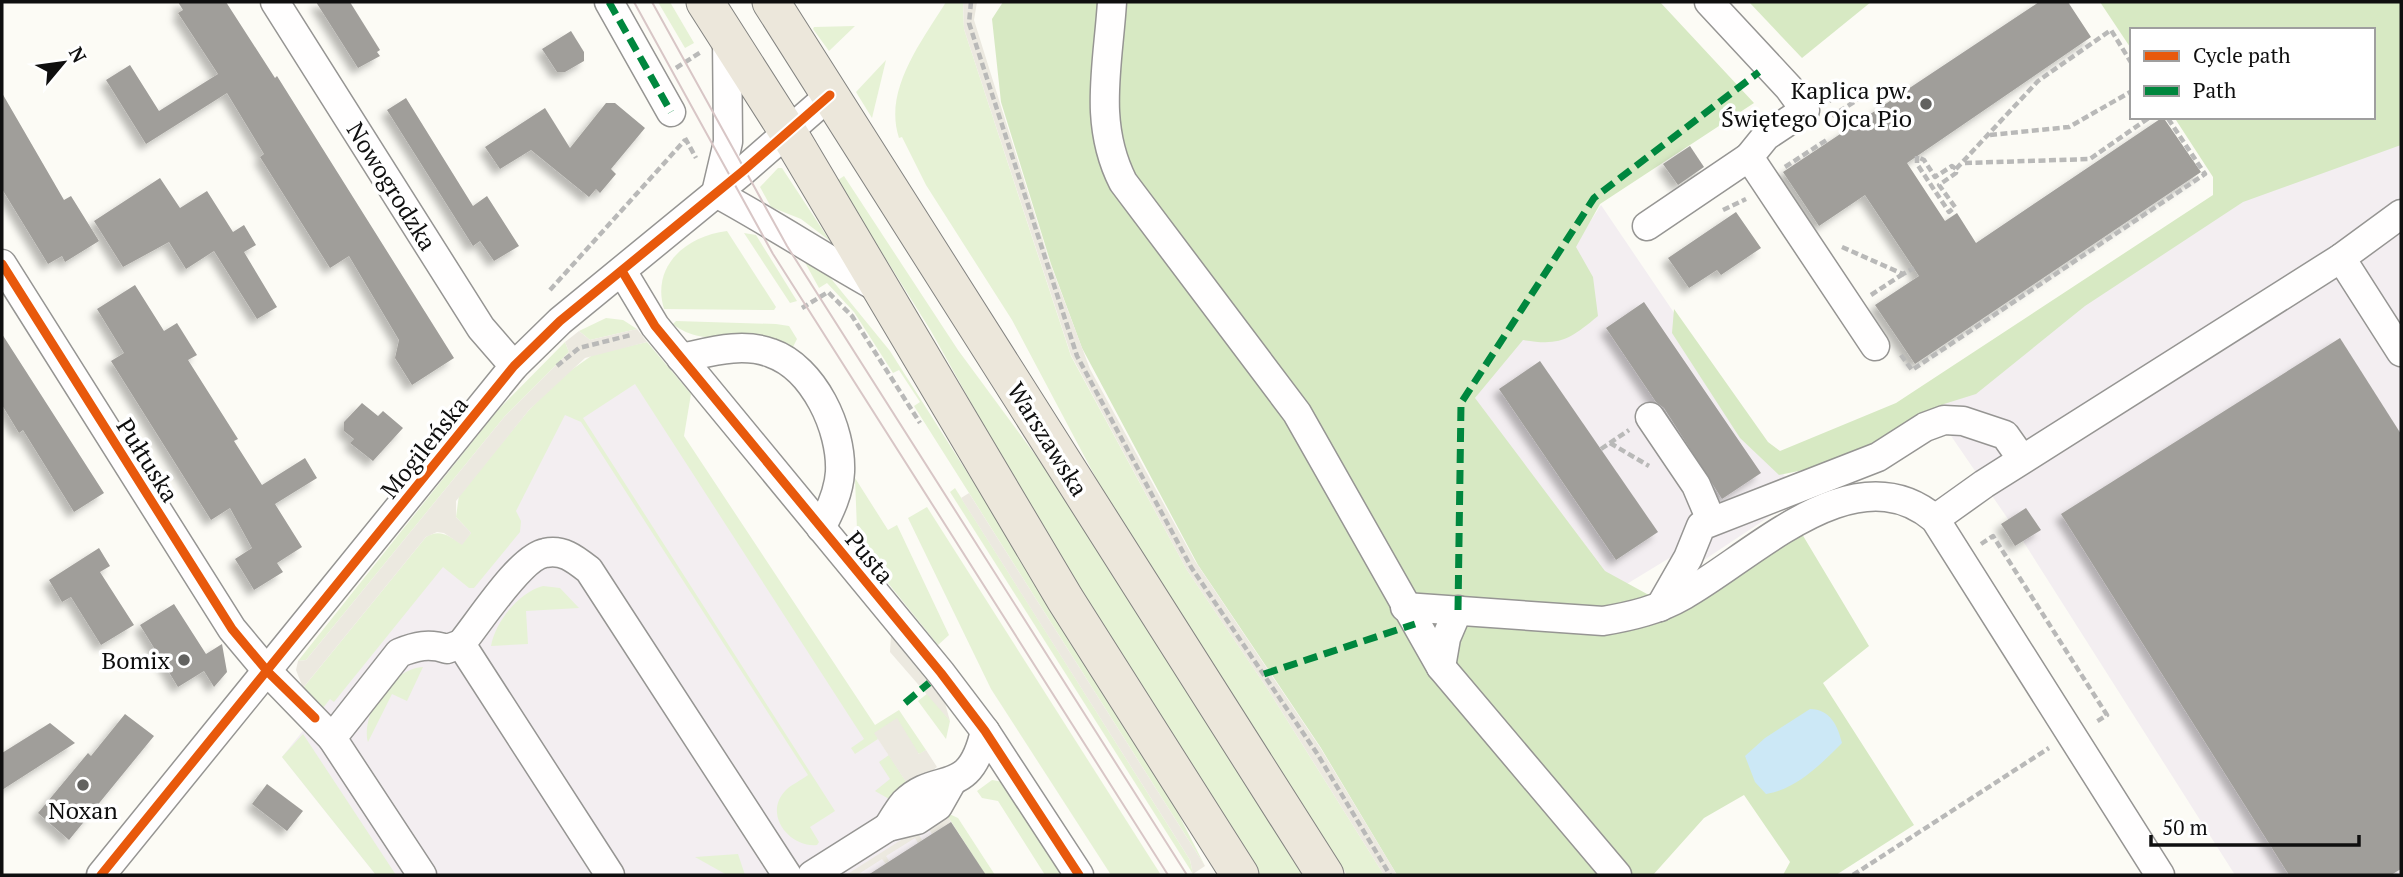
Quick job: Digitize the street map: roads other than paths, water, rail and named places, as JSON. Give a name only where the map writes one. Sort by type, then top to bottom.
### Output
[{"type":"main road","points":[[705,2],[788,132],[1065,599],[1240,875]]},
{"type":"main road","name":"Warszawska","points":[[771,2],[1325,875]]},
{"type":"street","name":"Nowogrodzka","points":[[275,2],[481,328],[514,366]]},
{"type":"street","points":[[609,2],[671,112]]},
{"type":"street","points":[[1112,2],[1104,105],[1110,155],[1123,182],[1297,413],[1441,667],[1617,875]]},
{"type":"street","points":[[1647,226],[1749,157],[1766,136],[1805,110],[1789,88],[1709,2]]},
{"type":"street","points":[[726,36],[729,121],[716,193],[806,243],[833,263],[882,290]]},
{"type":"street","name":"Mogileńska","points":[[101,875],[514,366],[560,321],[830,95]]},
{"type":"street","points":[[1749,157],[1875,346]]},
{"type":"street","points":[[1935,519],[2022,459],[2342,258],[2401,214]]},
{"type":"street","points":[[2342,258],[2401,352]]},
{"type":"street","name":"Pułtuska","points":[[2,264],[232,629],[268,672],[323,728],[422,875]]},
{"type":"street","name":"Pusta","points":[[622,271],[654,326],[985,730],[1079,875]]},
{"type":"street","points":[[681,358],[716,351],[760,350],[773,353],[792,365],[808,383],[833,426],[839,448],[840,473],[836,494],[821,528]]},
{"type":"street","points":[[1650,417],[1696,485],[1711,520]]},
{"type":"street","points":[[1660,607],[1688,558],[1701,526],[1878,457],[1925,427],[1944,420],[1963,421],[2005,435],[2022,459]]},
{"type":"street","points":[[1405,607],[1603,621],[1660,607],[1831,503],[1850,497],[1887,496],[1920,506],[1935,519],[1960,557],[2160,875]]},
{"type":"street","points":[[323,728],[399,653],[415,646],[434,645],[447,649],[461,645],[526,563],[542,553],[557,552],[572,556],[589,570],[787,875]]},
{"type":"street","points":[[1441,667],[1446,638],[1458,610]]},
{"type":"street","points":[[461,645],[610,875]]},
{"type":"street","points":[[812,875],[888,827],[904,803],[927,789],[951,783],[974,763],[985,730]]},
{"type":"water","points":[[1810,709],[1828,715],[1842,743],[1798,781],[1766,794],[1755,782],[1745,756],[1765,738]]},
{"type":"tram line","points":[[634,2],[773,254],[1168,875]]},
{"type":"tram line","points":[[652,2],[787,246],[1187,875]]},
{"type":"place","name":"Kaplica pw. Świętego Ojca Pio","points":[[1926,104]]},
{"type":"place","name":"Bomix","points":[[184,660]]},
{"type":"place","name":"Noxan","points":[[83,785]]}]
